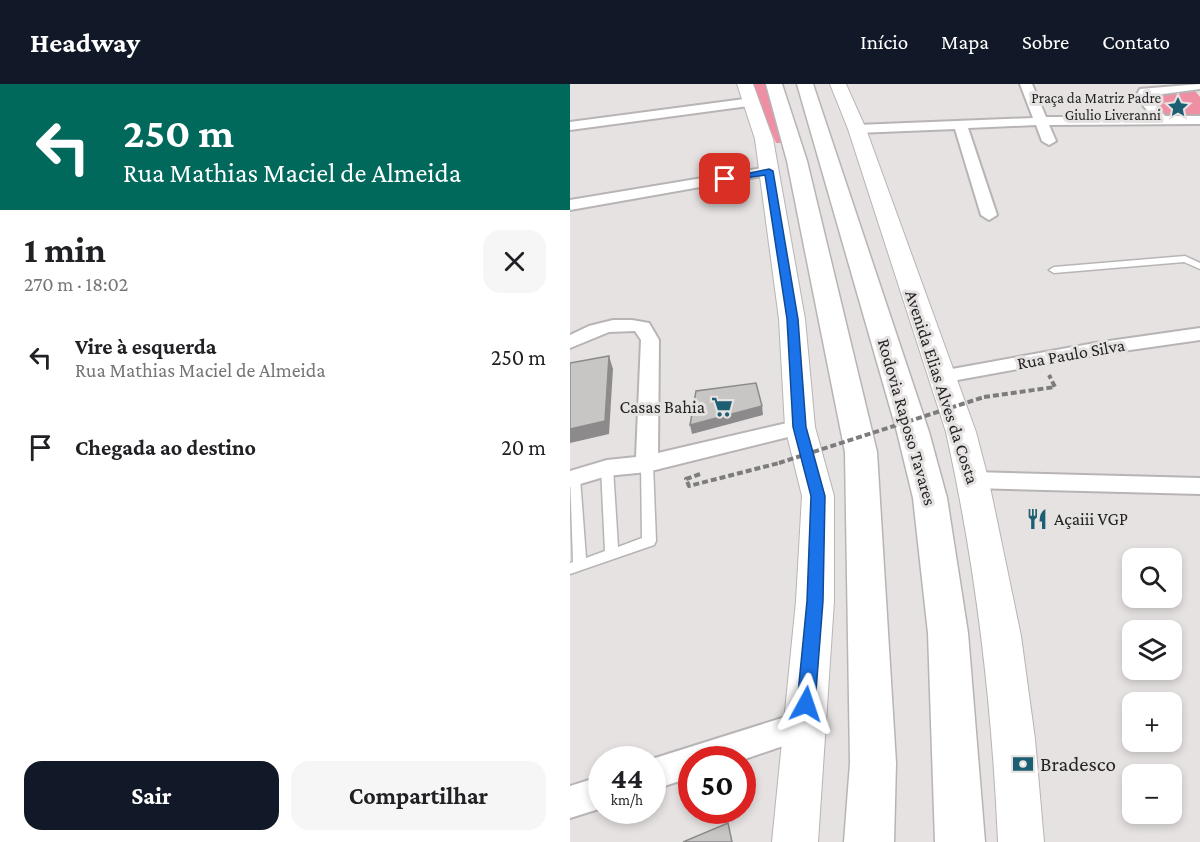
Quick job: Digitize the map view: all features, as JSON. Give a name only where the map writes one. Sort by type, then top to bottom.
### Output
[{"type":"highway","name":"Rodovia Raposo Tavares","points":[[805,84],[913,432],[930,498],[948,633],[960,842]]},
{"type":"highway","points":[[814,84],[831,143],[831,162]]},
{"type":"highway","points":[[757,90],[797,161],[861,452],[873,763],[869,842]]},
{"type":"main road","name":"Avenida Elias Alves da Costa","points":[[838,84],[857,129],[961,432],[973,480],[1000,627],[1018,777],[1021,842]]},
{"type":"main road","points":[[757,90],[792,319],[800,427],[818,496],[815,601],[795,842]]},
{"type":"street","points":[[1026,84],[1049,141]]},
{"type":"street","points":[[1162,121],[1143,96],[1144,91],[1200,86]]},
{"type":"street","points":[[570,126],[757,90]]},
{"type":"street","points":[[857,129],[1040,121],[1200,120]]},
{"type":"street","points":[[960,124],[989,214]]},
{"type":"street","points":[[570,205],[769,171]]},
{"type":"street","points":[[570,342],[587,333],[612,325],[630,324],[642,327],[650,340],[647,464]]},
{"type":"street","name":"Rua Paulo Silva","points":[[942,377],[1095,349],[1200,334]]},
{"type":"street","points":[[572,479],[608,468],[647,464],[800,427]]},
{"type":"street","points":[[973,480],[1200,486]]},
{"type":"street","points":[[740,746],[804,725]]},
{"type":"street","points":[[570,802],[588,796]]},
{"type":"lane","points":[[1054,270],[1185,259],[1200,266]]},
{"type":"lane","points":[[572,479],[575,567],[649,540],[647,464]]},
{"type":"lane","points":[[608,468],[612,554]]},
{"type":"path","points":[[708,471],[686,479],[688,486],[779,462],[984,396],[1055,387],[1048,372]]},
{"type":"shaded area","points":[[751,84],[765,84],[785,143],[776,143]]},
{"type":"shaded area","name":"Praça da Matriz Padre Giulio Liveranni","points":[[1195,91],[1200,97],[1200,116],[1162,116],[1146,93]]},
{"type":"building","points":[[609,356],[605,421],[570,429],[570,363]]},
{"type":"building","name":"Casas Bahia","points":[[756,383],[762,406],[690,425],[696,391]]},
{"type":"building","points":[[728,824],[732,842],[683,842]]},
{"type":"place","name":"Praça da Matriz Padre Giulio Liveranni","points":[[1178,107]]},
{"type":"place","name":"Casas Bahia","points":[[722,407]]},
{"type":"place","name":"Açaiii VGP","points":[[1037,519]]},
{"type":"place","name":"Bradesco","points":[[1023,764]]},
{"type":"route","points":[[725,179],[769,171],[792,319],[800,427],[818,496],[815,601],[806,704]]}]
